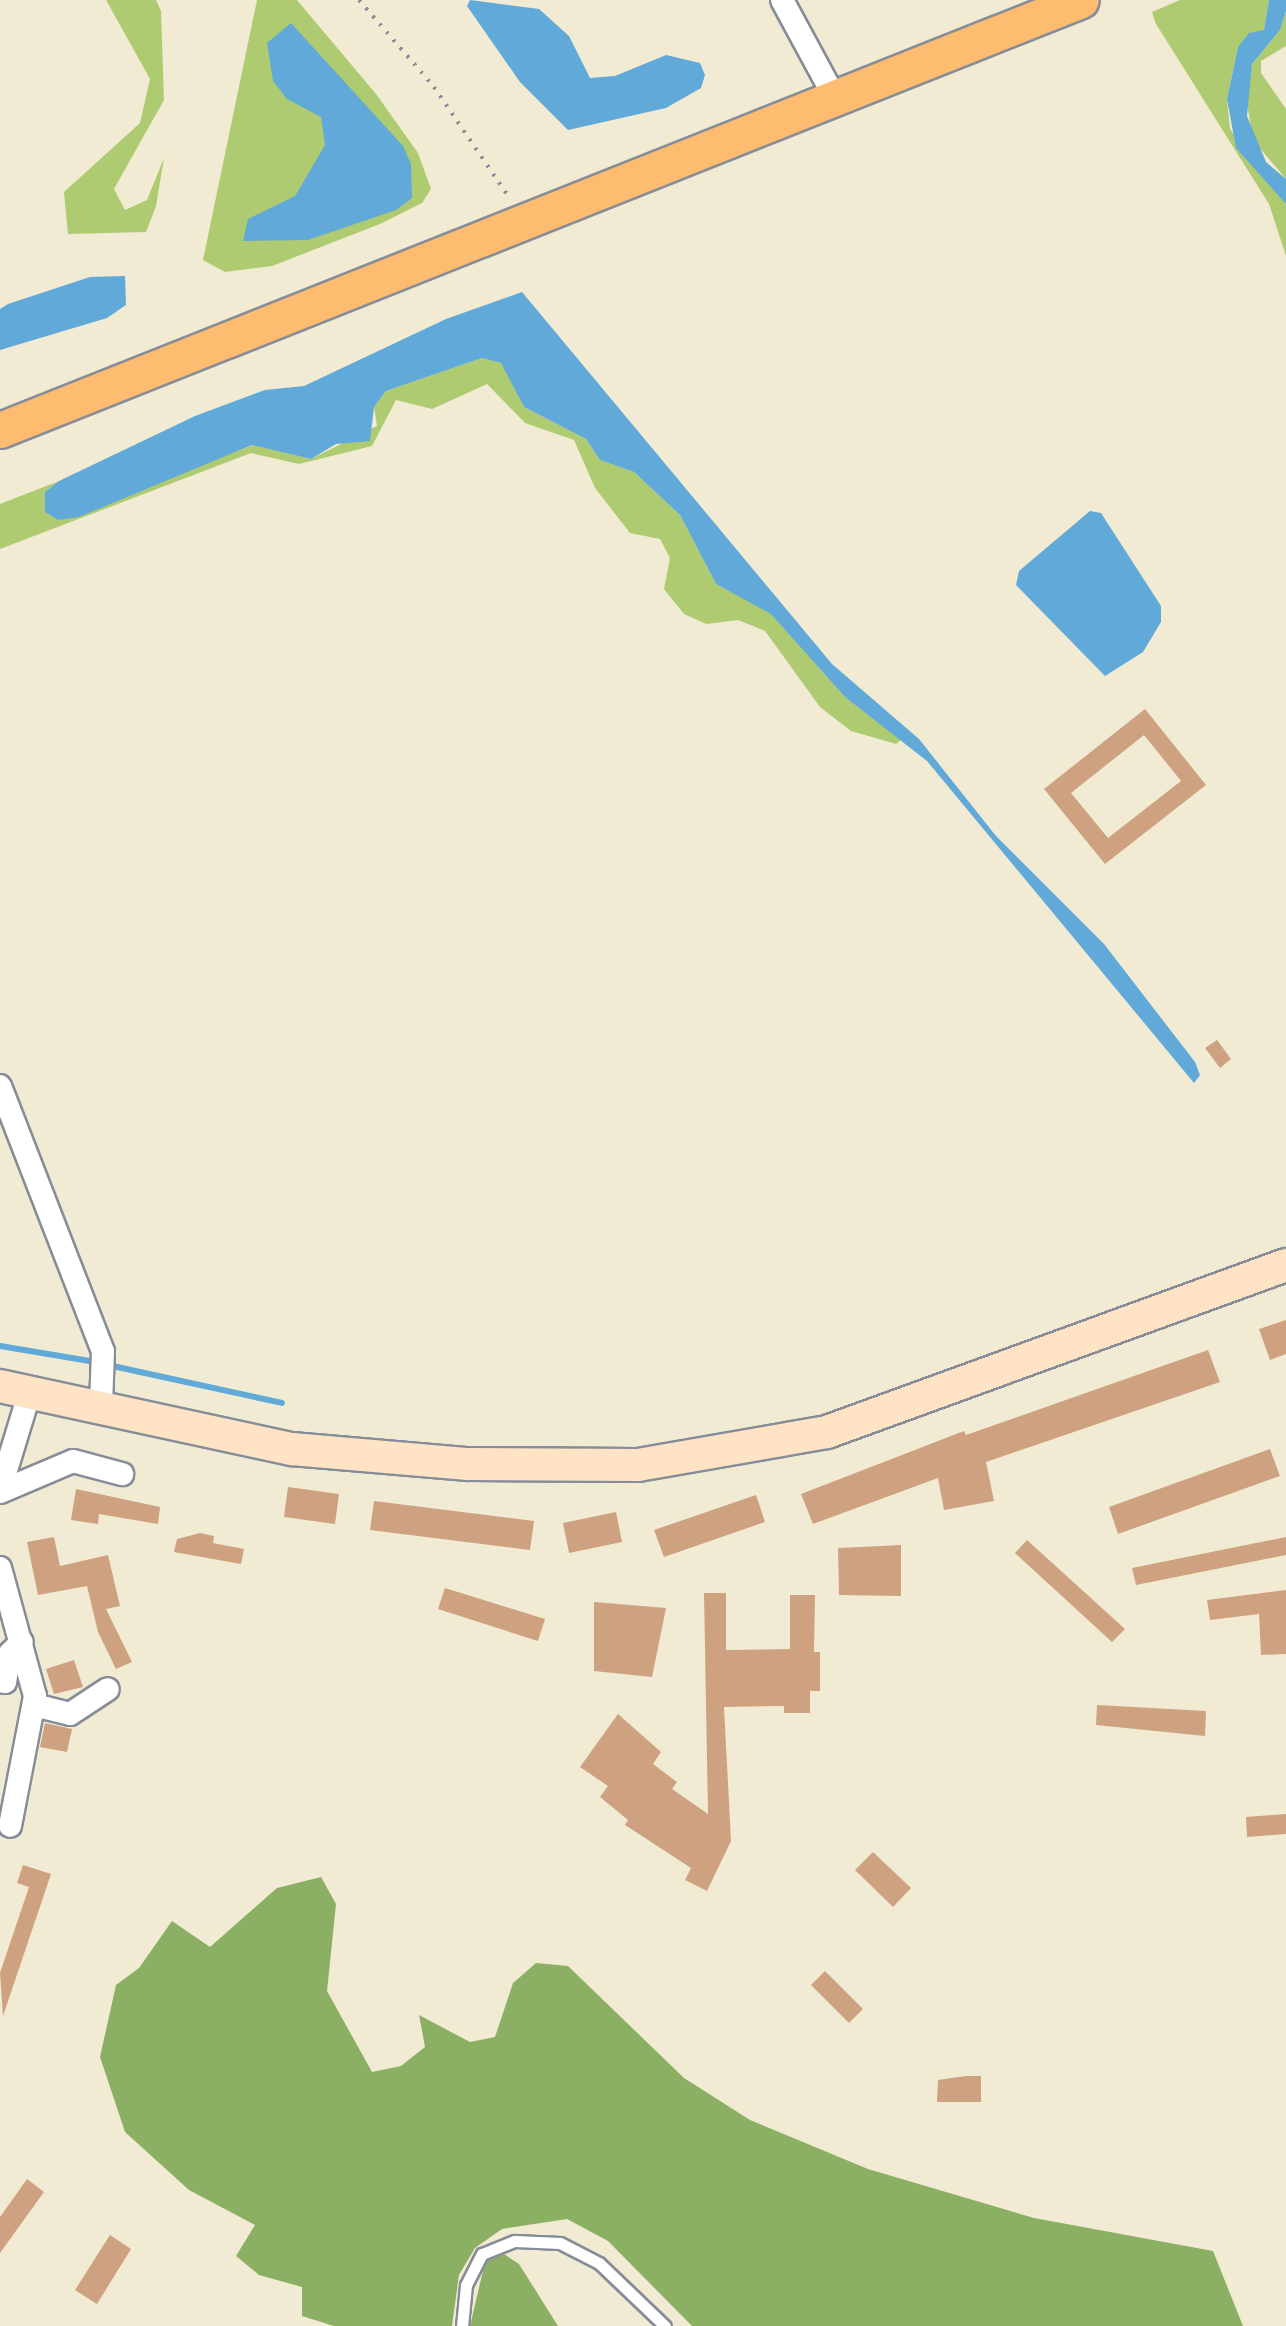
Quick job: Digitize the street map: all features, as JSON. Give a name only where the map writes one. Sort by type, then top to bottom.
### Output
[{"type":"main road","points":[[0,430],[1081,0]]},
{"type":"main road","points":[[15,1388],[292,1449],[468,1464],[638,1465],[827,1432],[1286,1266]]},
{"type":"street","points":[[782,0],[835,98]]},
{"type":"street","points":[[0,1086],[103,1352],[101,1405]]},
{"type":"street","points":[[0,1491],[15,1388]]},
{"type":"street","points":[[0,1491],[73,1460],[122,1474]]},
{"type":"street","points":[[0,1568],[22,1642],[34,1704],[10,1826]]},
{"type":"street","points":[[0,1681],[5,1682],[10,1652],[22,1642]]},
{"type":"street","points":[[34,1704],[70,1714],[108,1688]]},
{"type":"lane","points":[[462,2326],[466,2285],[482,2254],[514,2241],[560,2242],[599,2263],[666,2326]]},
{"type":"path","points":[[359,0],[434,87],[525,221]]},
{"type":"green space","points":[[106,0],[156,0],[161,11],[164,100],[114,189],[125,210],[147,200],[164,158],[156,206],[146,232],[68,234],[64,192],[140,123],[150,79]]},
{"type":"green space","points":[[257,0],[297,0],[376,94],[418,153],[431,189],[422,203],[380,224],[272,266],[225,272],[203,260]]},
{"type":"green space","points":[[1180,0],[1269,0],[1264,30],[1238,47],[1227,99],[1230,129],[1286,204],[1286,256],[1269,204],[1156,24],[1152,12]]},
{"type":"green space","points":[[1286,11],[1286,46],[1261,61],[1261,73],[1286,109],[1286,179],[1253,140],[1246,97],[1252,64],[1280,30]]},
{"type":"green space","points":[[482,358],[502,363],[524,407],[586,439],[600,460],[634,472],[680,515],[716,584],[771,613],[845,697],[901,740],[896,744],[851,731],[820,707],[765,631],[738,620],[706,624],[684,614],[664,589],[670,558],[660,539],[630,533],[595,488],[574,440],[525,423],[487,384],[432,409],[396,400],[372,446],[299,464],[251,453],[0,549],[0,504],[59,481],[45,492],[45,511],[59,520],[253,445],[311,459],[377,426],[374,407],[386,391]]},
{"type":"green space","points":[[321,1877],[336,1904],[327,1991],[372,2072],[401,2066],[425,2047],[419,2015],[470,2042],[495,2037],[513,1983],[536,1963],[568,1966],[684,2078],[750,2120],[868,2169],[1034,2218],[1213,2251],[1243,2326],[692,2326],[608,2241],[567,2219],[502,2229],[475,2248],[459,2275],[452,2326],[334,2326],[302,2316],[302,2287],[259,2275],[236,2256],[255,2225],[189,2190],[125,2132],[100,2057],[116,1985],[139,1968],[172,1921],[210,1947],[277,1888]]},
{"type":"green space","points":[[504,2254],[519,2264],[558,2326],[470,2326],[485,2262]]},
{"type":"water","points":[[470,0],[539,9],[569,36],[590,78],[615,76],[666,55],[700,63],[705,75],[701,88],[666,108],[568,130],[520,82],[467,6]]},
{"type":"water","points":[[1269,0],[1286,0],[1286,11],[1280,30],[1252,64],[1247,116],[1266,162],[1286,179],[1286,204],[1236,148],[1227,99],[1238,47],[1249,33],[1264,30]]},
{"type":"water","points":[[291,23],[403,146],[411,164],[412,198],[396,210],[308,240],[243,241],[248,219],[295,196],[325,145],[321,117],[287,99],[273,81],[267,43]]},
{"type":"water","points":[[125,276],[126,305],[107,318],[0,350],[0,309],[8,304],[90,277]]},
{"type":"water","points":[[522,292],[832,664],[919,739],[996,836],[1104,944],[1195,1062],[1200,1075],[1194,1083],[927,761],[845,697],[771,614],[716,584],[680,515],[634,472],[600,460],[586,439],[524,407],[501,363],[482,358],[386,391],[374,407],[370,441],[336,444],[311,459],[252,445],[79,517],[58,520],[45,512],[45,492],[59,481],[195,416],[265,390],[304,386],[446,319]]},
{"type":"water","points":[[1090,511],[1101,513],[1161,606],[1161,622],[1143,652],[1105,676],[1016,585],[1019,571]]},
{"type":"building","points":[[1145,709],[1206,785],[1105,864],[1044,789]],"holes":[[[1144,735],[1181,781],[1108,838],[1071,793]]]},
{"type":"building","points":[[1217,1040],[1231,1059],[1220,1068],[1205,1048]]},
{"type":"building","points":[[1286,1320],[1286,1354],[1270,1360],[1259,1329]]},
{"type":"building","points":[[1208,1350],[1220,1382],[986,1462],[994,1501],[944,1510],[938,1478],[813,1524],[801,1494],[964,1431],[966,1435]]},
{"type":"building","points":[[1270,1449],[1280,1476],[1118,1534],[1109,1507]]},
{"type":"building","points":[[288,1487],[339,1494],[335,1524],[284,1517]]},
{"type":"building","points":[[76,1489],[160,1507],[158,1524],[99,1514],[98,1524],[71,1520]]},
{"type":"building","points":[[756,1495],[765,1522],[664,1557],[654,1530]]},
{"type":"building","points":[[374,1501],[534,1521],[530,1550],[370,1530]]},
{"type":"building","points":[[616,1512],[622,1542],[569,1553],[563,1523]]},
{"type":"building","points":[[200,1533],[214,1536],[213,1543],[244,1549],[241,1564],[174,1552],[177,1539]]},
{"type":"building","points":[[54,1537],[60,1566],[108,1555],[120,1606],[106,1609],[132,1662],[116,1669],[98,1632],[87,1586],[38,1595],[27,1542]]},
{"type":"building","points":[[1286,1537],[1286,1555],[1136,1585],[1132,1568]]},
{"type":"building","points":[[1027,1540],[1125,1629],[1112,1642],[1015,1553]]},
{"type":"building","points":[[901,1545],[901,1596],[839,1595],[838,1548]]},
{"type":"building","points":[[445,1588],[545,1619],[538,1641],[438,1609]]},
{"type":"building","points":[[1286,1590],[1286,1654],[1261,1655],[1259,1614],[1210,1620],[1207,1600]]},
{"type":"building","points":[[704,1593],[726,1593],[726,1650],[790,1649],[790,1595],[815,1595],[814,1652],[820,1652],[820,1691],[810,1691],[810,1713],[784,1713],[784,1706],[724,1707],[731,1841],[707,1891],[685,1880],[691,1868],[625,1825],[628,1820],[600,1797],[608,1786],[580,1767],[618,1714],[661,1752],[653,1764],[677,1782],[672,1789],[708,1814]]},
{"type":"building","points":[[594,1602],[666,1608],[652,1677],[594,1671]]},
{"type":"building","points":[[74,1660],[83,1687],[54,1694],[46,1669]]},
{"type":"building","points":[[1097,1705],[1206,1711],[1205,1736],[1096,1725]]},
{"type":"building","points":[[45,1723],[72,1729],[67,1752],[40,1747]]},
{"type":"building","points":[[1286,1814],[1286,1834],[1247,1837],[1246,1817]]},
{"type":"building","points":[[873,1852],[911,1888],[893,1907],[855,1870]]},
{"type":"building","points":[[23,1865],[51,1874],[3,2016],[0,1973],[29,1887],[17,1883]]},
{"type":"building","points":[[825,1971],[863,2009],[849,2023],[811,1985]]},
{"type":"building","points":[[981,2076],[981,2102],[937,2102],[938,2080]]},
{"type":"building","points":[[27,2179],[44,2192],[0,2253],[0,2217]]},
{"type":"building","points":[[110,2235],[131,2249],[97,2304],[75,2290]]},
{"type":"waterway","points":[[0,1346],[96,1362]]},
{"type":"waterway","points":[[108,1365],[282,1403]]}]
